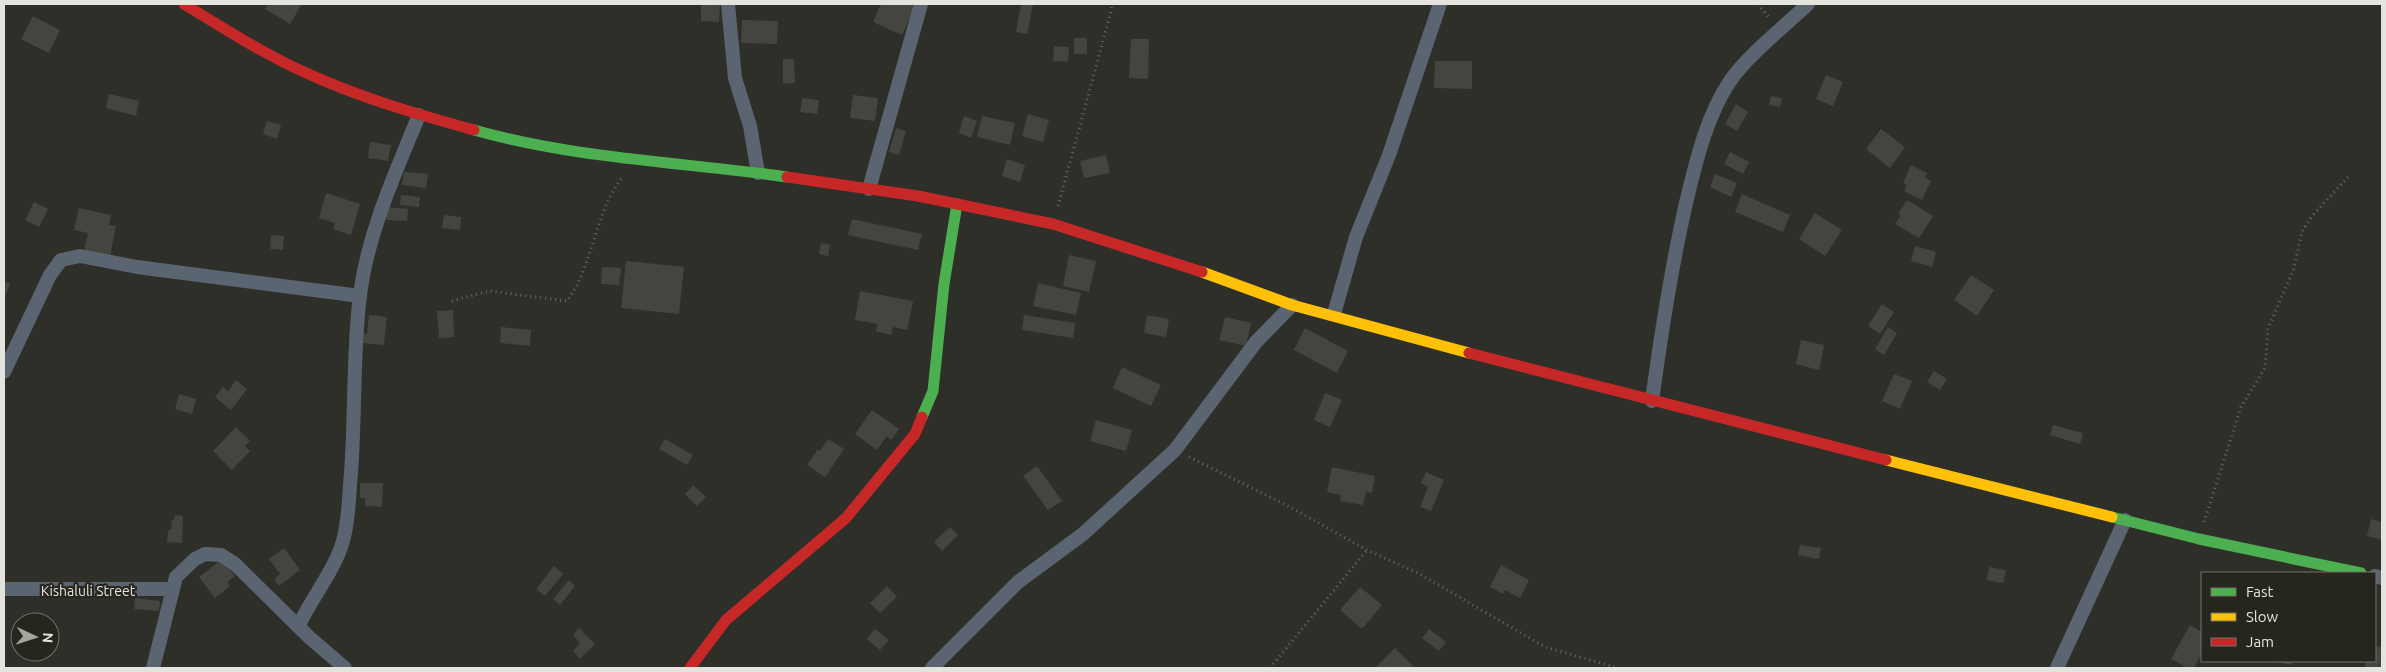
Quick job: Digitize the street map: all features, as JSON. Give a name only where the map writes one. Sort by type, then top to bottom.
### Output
[{"type":"street","points":[[184,4],[259,49],[303,72],[418,116],[506,138],[636,161],[758,173],[869,189],[957,204],[1053,224],[1223,278],[1292,305],[1334,314],[1555,377],[2199,539],[2355,572]]},
{"type":"street","points":[[728,4],[735,78],[750,126],[758,173]]},
{"type":"street","points":[[869,189],[920,4]]},
{"type":"street","points":[[1334,314],[1356,237],[1389,155],[1440,4]]},
{"type":"street","points":[[1652,402],[1664,307],[1680,230],[1693,174],[1715,108],[1731,80],[1808,4]]},
{"type":"street","points":[[299,625],[310,602],[334,564],[343,542],[352,464],[354,379],[360,296],[366,259],[376,223],[418,116]]},
{"type":"street","points":[[690,668],[726,620],[846,518],[915,434],[933,392],[944,284],[957,204]]},
{"type":"street","points":[[4,372],[50,275],[61,260],[80,256],[137,268],[360,296]]},
{"type":"street","points":[[932,668],[1018,582],[1083,534],[1175,450],[1256,342],[1292,305]]},
{"type":"street","points":[[2057,668],[2125,520]]},
{"type":"street","points":[[153,668],[176,577],[195,559],[205,554],[221,555],[235,564],[299,625],[310,638],[345,668]]},
{"type":"street","name":"Kishaluli Street","points":[[4,589],[10,591],[172,589]]},
{"type":"path","points":[[1053,224],[1113,4]]},
{"type":"path","points":[[452,301],[489,291],[567,301],[579,281],[618,182],[636,161]]},
{"type":"path","points":[[2199,539],[2241,407],[2265,368],[2268,328],[2294,268],[2302,231],[2313,215],[2349,176]]},
{"type":"path","points":[[1175,450],[1290,507],[1367,550],[1418,573],[1544,647],[1618,668]]},
{"type":"path","points":[[1270,668],[1367,550]]},
{"type":"building","points":[[268,4],[302,4],[290,24],[265,9]]},
{"type":"building","points":[[701,4],[720,4],[719,22],[701,21]]},
{"type":"building","points":[[881,4],[909,4],[915,6],[902,35],[873,22]]},
{"type":"building","points":[[1021,4],[1033,4],[1027,34],[1016,32]]},
{"type":"building","points":[[33,16],[60,30],[49,53],[21,39]]},
{"type":"building","points":[[742,20],[778,21],[777,44],[741,43]]},
{"type":"building","points":[[1074,38],[1087,38],[1087,54],[1074,54]]},
{"type":"building","points":[[1131,39],[1149,39],[1148,79],[1129,78]]},
{"type":"building","points":[[1054,46],[1069,47],[1068,62],[1053,61]]},
{"type":"building","points":[[783,59],[794,59],[795,83],[783,84]]},
{"type":"building","points":[[1435,61],[1472,61],[1472,89],[1434,88]]},
{"type":"building","points":[[1826,75],[1843,82],[1833,106],[1816,99]]},
{"type":"building","points":[[109,94],[139,101],[136,116],[106,108]]},
{"type":"building","points":[[853,95],[878,98],[875,121],[850,118]]},
{"type":"building","points":[[1771,96],[1782,98],[1780,107],[1769,105]]},
{"type":"building","points":[[802,98],[819,100],[817,114],[800,112]]},
{"type":"building","points":[[1736,104],[1748,112],[1737,131],[1725,124]]},
{"type":"building","points":[[1028,114],[1049,120],[1043,142],[1022,136]]},
{"type":"building","points":[[964,116],[977,121],[971,138],[959,133]]},
{"type":"building","points":[[982,116],[1015,123],[1010,145],[977,137]]},
{"type":"building","points":[[267,121],[281,125],[277,139],[263,134]]},
{"type":"building","points":[[896,128],[906,131],[899,155],[889,152]]},
{"type":"building","points":[[1881,129],[1905,147],[1890,168],[1866,149]]},
{"type":"building","points":[[370,142],[391,145],[388,161],[368,158]]},
{"type":"building","points":[[1730,152],[1749,162],[1743,174],[1724,164]]},
{"type":"building","points":[[1106,155],[1110,173],[1084,178],[1080,161]]},
{"type":"building","points":[[1007,159],[1025,165],[1020,182],[1002,176]]},
{"type":"building","points":[[1911,165],[1927,173],[1925,178],[1931,181],[1922,200],[1904,191],[1907,185],[1903,183]]},
{"type":"building","points":[[404,172],[428,174],[426,188],[402,185]]},
{"type":"building","points":[[1715,174],[1737,183],[1731,197],[1710,187]]},
{"type":"building","points":[[326,193],[360,204],[351,235],[333,229],[335,223],[319,218]]},
{"type":"building","points":[[1742,194],[1790,215],[1783,232],[1735,212]]},
{"type":"building","points":[[401,195],[420,197],[419,207],[400,205]]},
{"type":"building","points":[[1907,200],[1933,216],[1919,238],[1895,224],[1901,215],[1898,214]]},
{"type":"building","points":[[34,202],[48,209],[39,227],[25,220]]},
{"type":"building","points":[[387,207],[408,209],[407,221],[386,220]]},
{"type":"building","points":[[79,208],[111,215],[109,225],[116,226],[110,257],[84,251],[88,233],[74,230]]},
{"type":"building","points":[[1815,213],[1842,230],[1825,256],[1799,239]]},
{"type":"building","points":[[444,215],[461,217],[460,230],[442,228]]},
{"type":"building","points":[[852,219],[922,234],[918,250],[848,235]]},
{"type":"building","points":[[271,235],[284,236],[283,250],[270,249]]},
{"type":"building","points":[[821,243],[830,245],[828,256],[819,254]]},
{"type":"building","points":[[1915,246],[1936,252],[1932,267],[1911,261]]},
{"type":"building","points":[[1069,255],[1096,261],[1089,292],[1063,286]]},
{"type":"building","points":[[626,261],[684,267],[679,314],[621,308]]},
{"type":"building","points":[[602,267],[621,268],[619,285],[601,284]]},
{"type":"building","points":[[1971,275],[1994,290],[1977,316],[1954,300]]},
{"type":"building","points":[[4,281],[10,284],[4,298]]},
{"type":"building","points":[[1038,283],[1081,293],[1076,315],[1033,306]]},
{"type":"building","points":[[860,291],[913,301],[907,330],[893,327],[891,335],[876,331],[877,324],[855,320]]},
{"type":"building","points":[[1882,304],[1894,312],[1880,334],[1868,326]]},
{"type":"building","points":[[453,310],[454,337],[439,338],[437,311]]},
{"type":"building","points":[[369,315],[387,317],[384,345],[362,343],[363,333],[367,334]]},
{"type":"building","points":[[1024,315],[1075,323],[1073,338],[1022,330]]},
{"type":"building","points":[[1147,315],[1169,319],[1166,337],[1144,333]]},
{"type":"building","points":[[1225,317],[1251,323],[1246,346],[1219,340]]},
{"type":"building","points":[[501,327],[531,330],[530,346],[500,343]]},
{"type":"building","points":[[1888,327],[1897,333],[1884,355],[1875,349]]},
{"type":"building","points":[[1305,328],[1348,351],[1337,373],[1294,350]]},
{"type":"building","points":[[1801,340],[1824,345],[1819,370],[1796,364]]},
{"type":"building","points":[[1122,367],[1161,385],[1151,406],[1113,388]]},
{"type":"building","points":[[1934,371],[1947,379],[1940,390],[1927,382]]},
{"type":"building","points":[[1894,374],[1912,381],[1900,409],[1882,401]]},
{"type":"building","points":[[236,380],[247,389],[231,410],[215,397],[223,387],[228,391]]},
{"type":"building","points":[[1325,393],[1342,400],[1330,427],[1314,420]]},
{"type":"building","points":[[179,394],[196,399],[192,414],[175,409]]},
{"type":"building","points":[[872,410],[899,429],[891,440],[887,436],[877,450],[855,434]]},
{"type":"building","points":[[1096,420],[1132,430],[1126,451],[1090,441]]},
{"type":"building","points":[[2053,425],[2083,433],[2080,444],[2050,435]]},
{"type":"building","points":[[236,427],[250,441],[245,446],[250,451],[232,470],[213,451]]},
{"type":"building","points":[[665,439],[693,455],[687,465],[659,449]]},
{"type":"building","points":[[828,439],[844,449],[825,477],[807,465]]},
{"type":"building","points":[[1037,466],[1062,501],[1048,510],[1023,476]]},
{"type":"building","points":[[1332,467],[1375,476],[1372,493],[1366,492],[1363,505],[1340,501],[1341,495],[1327,492]]},
{"type":"building","points":[[1426,472],[1444,480],[1431,511],[1420,507],[1428,487],[1421,483]]},
{"type":"building","points":[[360,483],[383,483],[382,507],[365,506],[365,498],[360,498]]},
{"type":"building","points":[[693,485],[706,497],[697,506],[685,494]]},
{"type":"building","points":[[175,515],[183,516],[182,543],[167,542],[168,530],[171,530],[172,520],[174,520]]},
{"type":"building","points":[[2371,519],[2382,522],[2382,540],[2367,536]]},
{"type":"building","points":[[950,527],[958,535],[942,551],[934,542]]},
{"type":"building","points":[[1800,545],[1821,548],[1819,559],[1798,555]]},
{"type":"building","points":[[284,548],[300,570],[279,586],[274,579],[280,574],[269,559]]},
{"type":"building","points":[[222,559],[235,576],[227,582],[230,586],[215,598],[199,577]]},
{"type":"building","points":[[1501,565],[1529,580],[1520,598],[1505,590],[1503,594],[1490,587]]},
{"type":"building","points":[[554,566],[563,574],[545,596],[536,589]]},
{"type":"building","points":[[1989,567],[2006,570],[2003,583],[1987,580]]},
{"type":"building","points":[[569,580],[575,586],[560,605],[553,599]]},
{"type":"building","points":[[887,586],[897,597],[880,613],[870,603]]},
{"type":"building","points":[[1360,587],[1382,605],[1362,629],[1340,610]]},
{"type":"building","points":[[135,598],[160,601],[159,611],[134,609]]},
{"type":"building","points":[[2190,625],[2201,631],[2201,655],[2194,668],[2188,668],[2171,659]]},
{"type":"building","points":[[579,628],[595,644],[580,659],[573,651],[580,643],[573,635]]},
{"type":"building","points":[[875,629],[889,640],[880,650],[867,639]]},
{"type":"building","points":[[1429,629],[1446,642],[1439,651],[1422,638]]},
{"type":"building","points":[[2376,646],[2382,647],[2382,668],[2364,668],[2366,662],[2376,662]]},
{"type":"building","points":[[1395,648],[1415,668],[1375,668]]},
{"type":"building","points":[[2276,662],[2293,662],[2292,665]]},
{"type":"traffic: fast","points":[[474,130],[512,140],[590,154],[787,177]]},
{"type":"traffic: fast","points":[[922,417],[933,391],[944,284],[957,204]]},
{"type":"traffic: fast","points":[[2112,517],[2199,539],[2356,572]]},
{"type":"traffic: slow","points":[[1202,272],[1292,305],[1469,353]]},
{"type":"traffic: slow","points":[[1886,460],[2112,517]]},
{"type":"traffic: jam","points":[[184,4],[288,65],[324,81],[388,104],[474,130]]},
{"type":"traffic: jam","points":[[787,177],[918,196],[1053,224],[1202,272]]},
{"type":"traffic: jam","points":[[1469,353],[1886,460]]},
{"type":"traffic: jam","points":[[690,668],[726,620],[846,518],[915,434],[922,417]]}]
